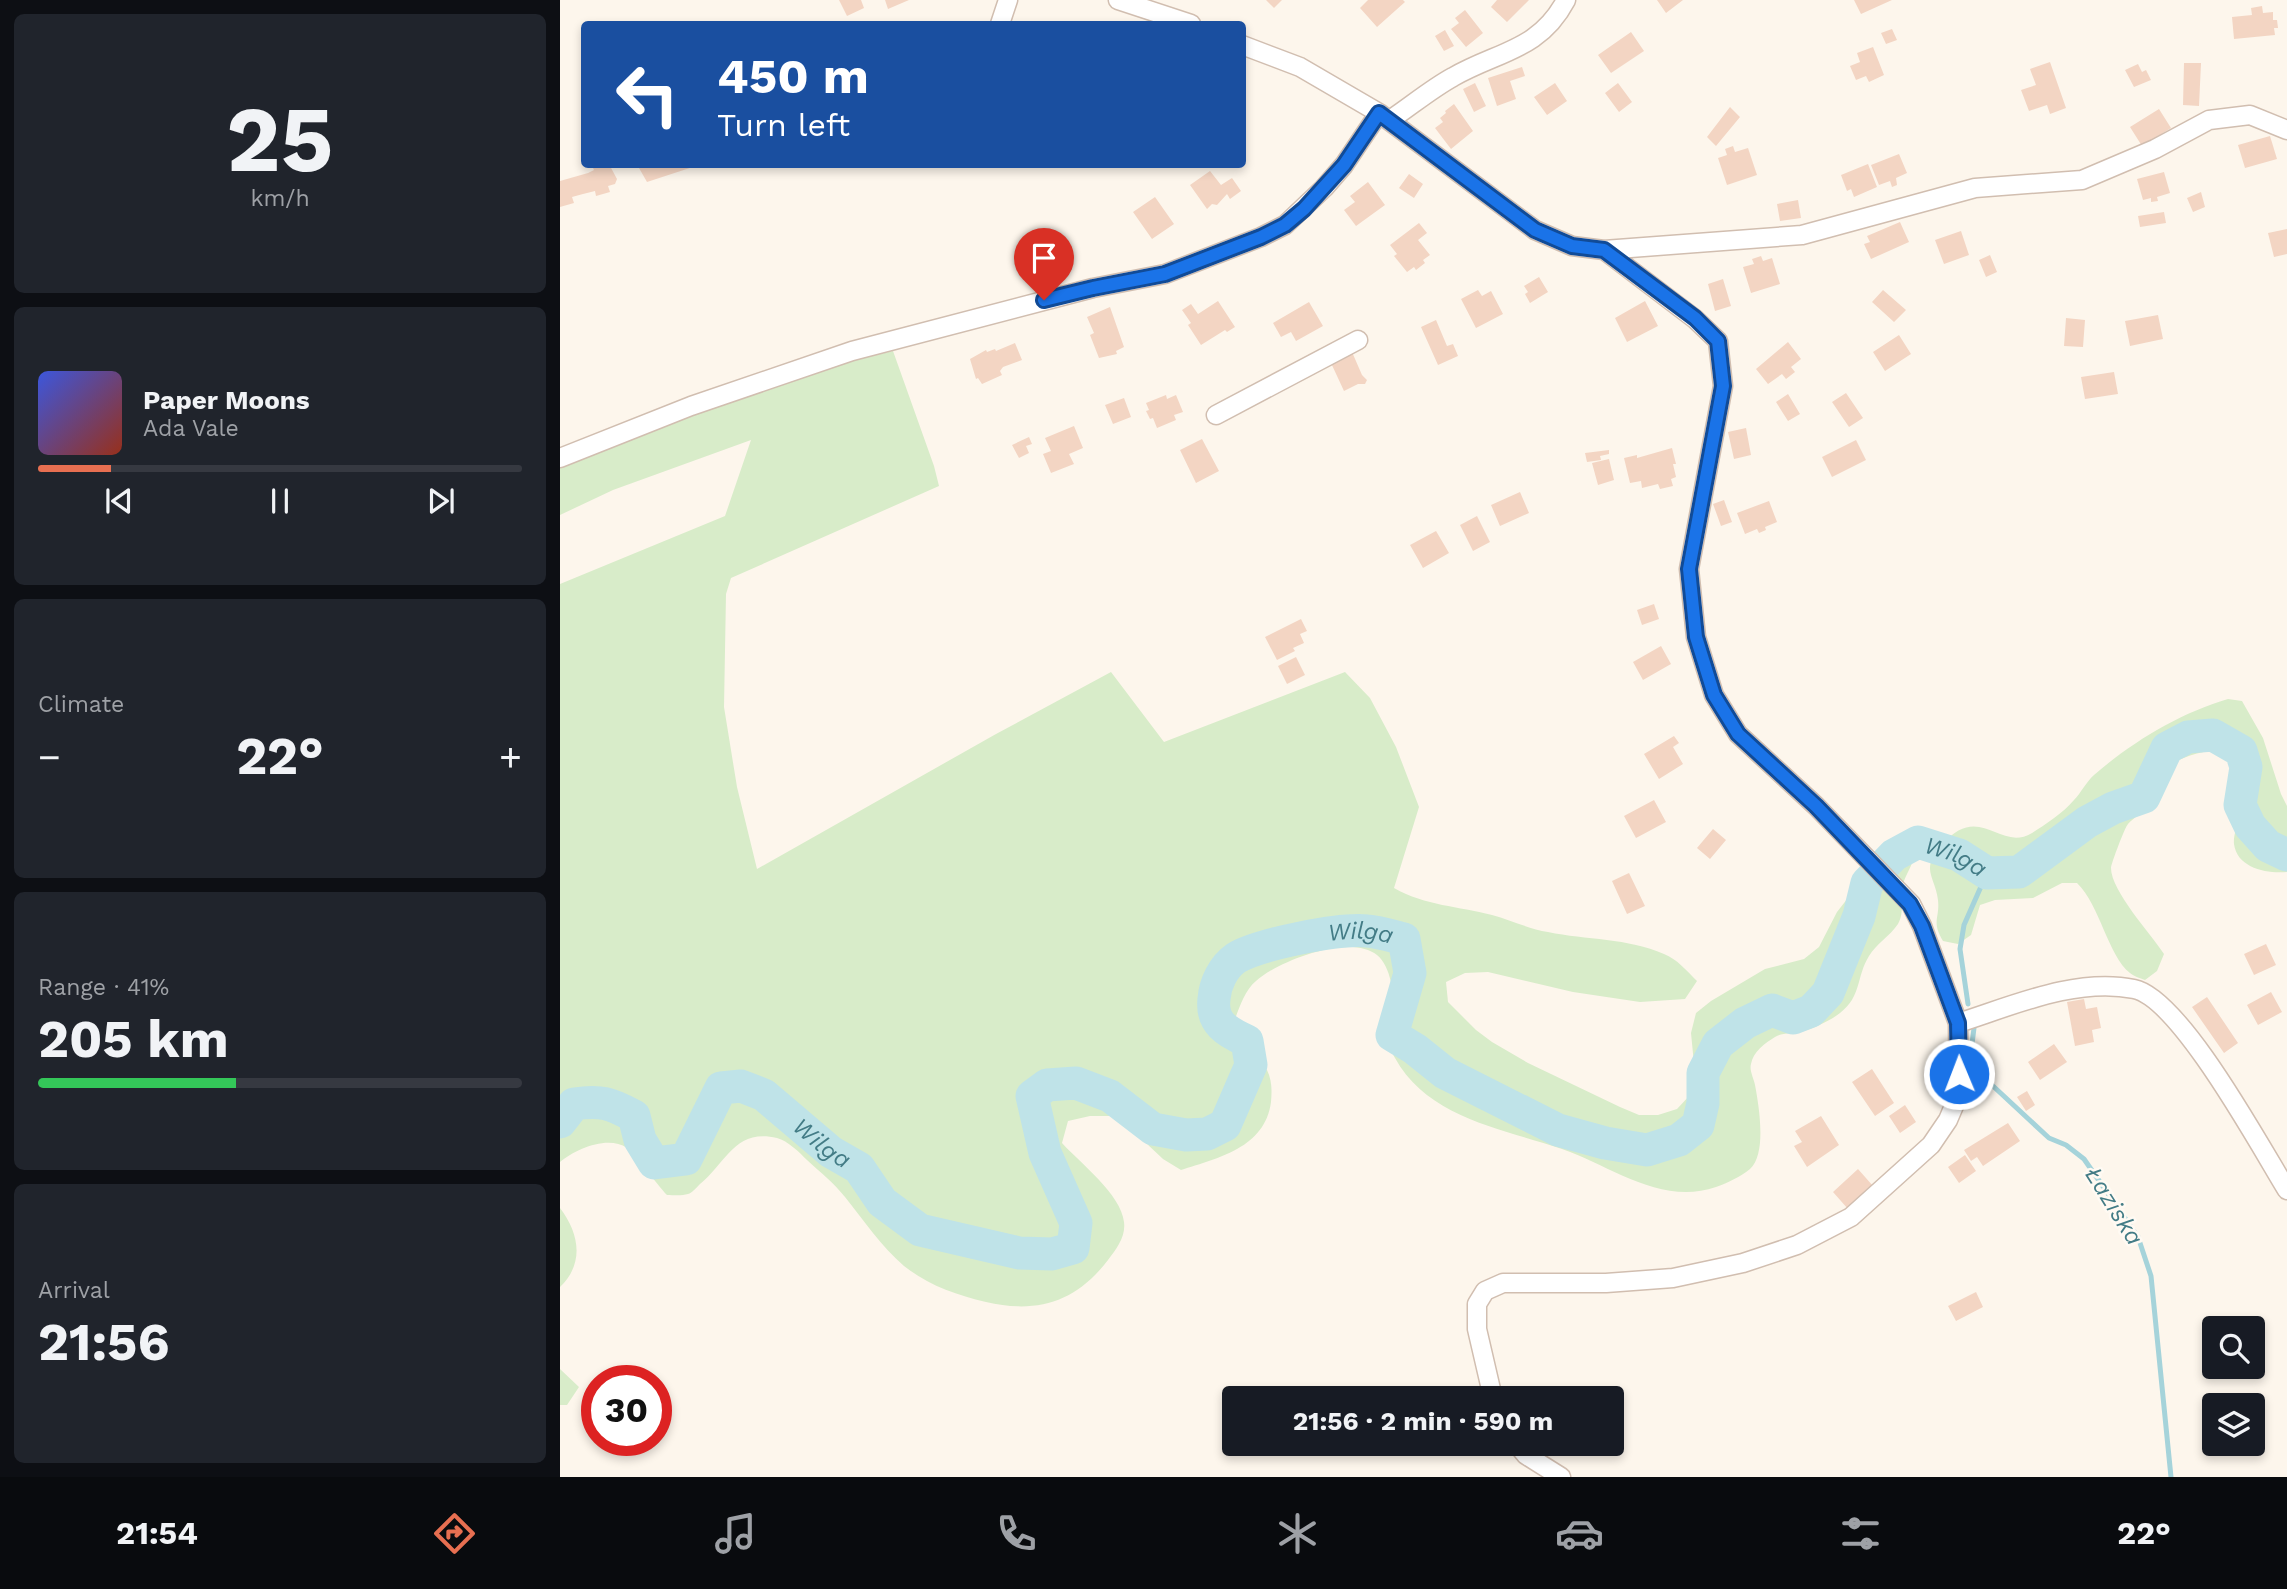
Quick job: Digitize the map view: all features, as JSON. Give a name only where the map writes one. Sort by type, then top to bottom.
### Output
[{"type":"street","points":[[1001,21],[1008,0]]},
{"type":"street","points":[[1118,0],[1182,21]]},
{"type":"street","points":[[560,458],[691,406],[852,351],[1093,288],[1165,274],[1261,237],[1285,225],[1324,188],[1385,116],[1452,77],[1538,36],[1556,19],[1566,0]]},
{"type":"street","points":[[1246,47],[1300,67],[1385,116],[1535,230],[1572,246],[1604,250],[1802,235],[1975,188],[2082,180],[2155,149],[2209,120],[2250,115],[2287,130]]},
{"type":"street","points":[[1490,1386],[1477,1329],[1477,1304],[1485,1291],[1503,1283],[1606,1283],[1673,1278],[1743,1263],[1797,1245],[1851,1217],[1931,1145],[1948,1120],[1959,1094],[1958,1023],[1922,926],[1910,904],[1816,806],[1738,734],[1714,695],[1696,637],[1689,569],[1723,386],[1718,341],[1695,318],[1604,250]]},
{"type":"street","points":[[1216,415],[1358,340]]},
{"type":"street","points":[[1958,1023],[2074,989],[2104,986],[2137,989],[2156,999],[2182,1028],[2221,1083],[2287,1190]]},
{"type":"street","points":[[1528,1456],[1560,1477]]},
{"type":"green space","points":[[893,351],[939,486],[731,578],[726,594],[724,707],[737,787],[757,869],[1111,672],[1164,742],[1345,672],[1370,698],[1396,747],[1419,807],[1394,888],[1430,902],[1492,915],[1541,931],[1621,942],[1650,949],[1673,959],[1697,981],[1685,999],[1640,1002],[1573,992],[1488,972],[1465,973],[1446,982],[1448,1002],[1492,1042],[1528,1063],[1639,1115],[1658,1115],[1677,1109],[1691,1094],[1695,1074],[1691,1033],[1696,1013],[1765,969],[1804,959],[1819,947],[1837,912],[1862,880],[1896,858],[1914,851],[1904,881],[1900,920],[1869,956],[1847,1007],[1816,1026],[1775,1037],[1754,1056],[1751,1069],[1758,1105],[1760,1141],[1759,1152],[1750,1169],[1725,1184],[1696,1192],[1656,1188],[1562,1149],[1492,1127],[1447,1108],[1427,1095],[1409,1078],[1391,1051],[1389,1039],[1394,1004],[1386,966],[1377,955],[1365,949],[1350,947],[1315,952],[1280,965],[1256,981],[1246,994],[1235,1019],[1245,1039],[1267,1070],[1271,1082],[1271,1102],[1267,1118],[1260,1130],[1238,1149],[1181,1170],[1163,1159],[1130,1128],[1112,1116],[1090,1116],[1068,1121],[1062,1143],[1108,1190],[1121,1211],[1124,1227],[1117,1247],[1096,1274],[1069,1295],[1054,1301],[1022,1306],[986,1302],[923,1279],[904,1266],[888,1250],[832,1182],[793,1147],[777,1138],[763,1136],[741,1143],[732,1149],[694,1190],[683,1195],[667,1195],[631,1151],[619,1144],[592,1145],[560,1162],[560,584],[725,516],[751,440],[613,490],[560,515],[560,465],[749,385]]},
{"type":"green space","points":[[2228,699],[2242,701],[2263,738],[2287,806],[2287,872],[2254,868],[2236,852],[2234,837],[2244,786],[2241,756],[2226,750],[2208,751],[2171,764],[2158,776],[2149,802],[2126,827],[2111,868],[2124,900],[2164,954],[2157,971],[2145,980],[2131,974],[2122,965],[2092,904],[2077,883],[2062,883],[2033,898],[1995,900],[1980,905],[1971,935],[1958,944],[1943,941],[1937,929],[1938,900],[1930,867],[1935,854],[1955,833],[1967,827],[1978,827],[2009,837],[2032,833],[2065,809],[2091,778],[2124,751],[2175,720]]},
{"type":"green space","points":[[560,1208],[572,1228],[576,1258],[568,1278],[560,1287]]},
{"type":"green space","points":[[560,1369],[579,1387],[567,1405],[560,1405]]},
{"type":"building","points":[[839,0],[861,0],[864,8],[847,16]]},
{"type":"building","points":[[885,0],[909,0],[888,9]]},
{"type":"building","points":[[1266,0],[1282,0],[1274,8]]},
{"type":"building","points":[[1368,0],[1405,2],[1377,27],[1360,8]]},
{"type":"building","points":[[1497,0],[1529,0],[1507,22],[1491,7]]},
{"type":"building","points":[[1657,0],[1683,0],[1666,13]]},
{"type":"building","points":[[1854,0],[1892,0],[1861,14]]},
{"type":"building","points":[[2262,6],[2263,13],[2273,12],[2273,20],[2277,20],[2275,35],[2234,39],[2232,17],[2252,15],[2251,8]]},
{"type":"building","points":[[1465,10],[1483,33],[1466,47],[1451,29],[1459,23],[1455,18]]},
{"type":"building","points":[[1892,29],[1897,40],[1886,44],[1881,33]]},
{"type":"building","points":[[1445,30],[1454,46],[1444,51],[1435,36]]},
{"type":"building","points":[[1631,32],[1644,51],[1611,73],[1598,55]]},
{"type":"building","points":[[1873,47],[1884,75],[1869,82],[1866,76],[1856,80],[1850,66],[1860,62],[1857,53]]},
{"type":"building","points":[[2050,62],[2066,108],[2050,114],[2047,105],[2029,111],[2021,90],[2036,85],[2030,69]]},
{"type":"building","points":[[2184,63],[2201,63],[2199,106],[2183,105]]},
{"type":"building","points":[[2138,64],[2142,72],[2146,70],[2151,80],[2134,87],[2125,70]]},
{"type":"building","points":[[1522,67],[1525,76],[1510,81],[1516,99],[1497,106],[1488,78]]},
{"type":"building","points":[[1475,83],[1486,106],[1474,112],[1463,89]]},
{"type":"building","points":[[1555,83],[1567,101],[1547,115],[1534,97]]},
{"type":"building","points":[[1618,83],[1632,102],[1619,112],[1605,93]]},
{"type":"building","points":[[1454,104],[1473,131],[1451,149],[1435,128],[1443,122],[1440,118],[1445,111]]},
{"type":"building","points":[[1730,107],[1740,117],[1716,146],[1707,137]]},
{"type":"building","points":[[2159,109],[2171,128],[2142,146],[2130,127]]},
{"type":"building","points":[[2270,136],[2277,159],[2245,168],[2238,145]]},
{"type":"building","points":[[1733,146],[1735,152],[1748,148],[1757,175],[1727,185],[1718,158],[1727,155],[1725,149]]},
{"type":"building","points":[[1899,154],[1907,173],[1896,178],[1897,185],[1892,187],[1890,181],[1879,185],[1871,165]]},
{"type":"building","points":[[1868,164],[1877,187],[1854,197],[1851,189],[1847,191],[1841,175]]},
{"type":"building","points":[[593,168],[611,168],[617,179],[615,184],[608,186],[610,192],[596,196],[595,191],[572,197],[574,203],[560,207],[560,181],[594,170]]},
{"type":"building","points":[[639,168],[690,168],[647,182]]},
{"type":"building","points":[[1210,171],[1221,185],[1232,178],[1241,191],[1230,199],[1227,194],[1217,205],[1212,204],[1207,209],[1190,185]]},
{"type":"building","points":[[2164,172],[2170,193],[2157,197],[2158,201],[2151,202],[2151,198],[2143,200],[2137,179]]},
{"type":"building","points":[[1409,174],[1423,184],[1414,198],[1399,188]]},
{"type":"building","points":[[1368,182],[1385,205],[1356,226],[1344,210],[1355,202],[1350,196]]},
{"type":"building","points":[[2201,192],[2205,207],[2193,212],[2187,198]]},
{"type":"building","points":[[1155,197],[1174,224],[1152,239],[1133,212]]},
{"type":"building","points":[[1798,200],[1801,218],[1780,221],[1777,204]]},
{"type":"building","points":[[2164,212],[2166,223],[2140,227],[2138,216]]},
{"type":"building","points":[[1900,222],[1909,242],[1871,259],[1864,244],[1870,242],[1867,236]]},
{"type":"building","points":[[1419,223],[1427,233],[1418,240],[1430,255],[1416,270],[1414,267],[1407,272],[1394,256],[1397,254],[1390,245]]},
{"type":"building","points":[[2287,229],[2287,254],[2274,257],[2268,233]]},
{"type":"building","points":[[1961,231],[1969,255],[1944,264],[1935,240]]},
{"type":"building","points":[[1990,255],[1997,272],[1986,277],[1979,260]]},
{"type":"building","points":[[1761,256],[1763,261],[1772,258],[1780,284],[1751,293],[1743,267],[1754,264],[1752,259]]},
{"type":"building","points":[[1539,277],[1548,292],[1530,303],[1524,286]]},
{"type":"building","points":[[1723,279],[1731,306],[1715,311],[1708,284]]},
{"type":"building","points":[[1478,290],[1482,296],[1491,291],[1503,314],[1476,328],[1461,299]]},
{"type":"building","points":[[1883,290],[1906,310],[1894,322],[1872,302]]},
{"type":"building","points":[[1218,301],[1235,327],[1201,345],[1182,310],[1191,304],[1198,314]]},
{"type":"building","points":[[1645,301],[1658,326],[1627,342],[1615,318]]},
{"type":"building","points":[[1309,302],[1323,326],[1296,341],[1291,332],[1281,337],[1273,323]]},
{"type":"building","points":[[1110,307],[1124,347],[1116,351],[1117,354],[1099,358],[1090,335],[1094,333],[1087,317]]},
{"type":"building","points":[[2158,315],[2163,339],[2130,346],[2125,321]]},
{"type":"building","points":[[2066,318],[2085,320],[2083,347],[2064,346]]},
{"type":"building","points":[[1436,320],[1447,346],[1453,344],[1458,356],[1438,365],[1421,327]]},
{"type":"building","points":[[1899,335],[1911,354],[1885,371],[1873,352]]},
{"type":"building","points":[[1788,342],[1801,359],[1791,367],[1795,372],[1786,379],[1782,374],[1768,384],[1756,369]]},
{"type":"building","points":[[1015,343],[1022,360],[1003,367],[1000,371],[1002,375],[982,384],[976,379],[970,359],[986,350],[996,351]]},
{"type":"building","points":[[1352,352],[1367,380],[1365,384],[1358,384],[1344,391],[1331,363]]},
{"type":"building","points":[[2114,372],[2118,394],[2085,399],[2081,377]]},
{"type":"building","points":[[1846,393],[1863,418],[1849,427],[1832,402]]},
{"type":"building","points":[[1788,394],[1800,414],[1788,421],[1776,402]]},
{"type":"building","points":[[1166,395],[1167,399],[1176,395],[1183,412],[1174,415],[1176,420],[1157,428],[1146,411],[1149,410],[1146,403]]},
{"type":"building","points":[[1124,398],[1131,417],[1113,424],[1105,405]]},
{"type":"building","points":[[1074,426],[1083,448],[1069,454],[1074,464],[1051,473],[1043,454],[1051,451],[1045,438]]},
{"type":"building","points":[[1746,428],[1751,455],[1734,459],[1728,432]]},
{"type":"building","points":[[1029,437],[1032,444],[1026,446],[1029,453],[1019,458],[1012,445]]},
{"type":"building","points":[[1202,439],[1219,471],[1196,483],[1180,450]]},
{"type":"building","points":[[1856,440],[1866,460],[1832,477],[1822,457]]},
{"type":"building","points":[[1672,448],[1676,464],[1673,464],[1676,477],[1671,479],[1673,486],[1660,489],[1658,484],[1642,488],[1641,481],[1630,483],[1624,458],[1637,455],[1637,458]]},
{"type":"building","points":[[1609,450],[1609,454],[1600,456],[1601,460],[1587,462],[1585,453]]},
{"type":"building","points":[[1609,459],[1614,480],[1598,485],[1592,463]]},
{"type":"building","points":[[1520,492],[1529,513],[1500,526],[1491,505]]},
{"type":"building","points":[[1724,500],[1732,522],[1721,526],[1713,504]]},
{"type":"building","points":[[1769,501],[1777,522],[1759,533],[1757,529],[1745,534],[1737,513]]},
{"type":"building","points":[[1477,516],[1490,542],[1473,551],[1460,525]]},
{"type":"building","points":[[1436,531],[1449,553],[1423,568],[1410,545]]},
{"type":"building","points":[[1654,604],[1659,619],[1642,625],[1637,610]]},
{"type":"building","points":[[1301,619],[1307,631],[1300,634],[1304,643],[1277,660],[1265,637]]},
{"type":"building","points":[[1661,646],[1671,664],[1643,680],[1633,662]]},
{"type":"building","points":[[1296,657],[1305,675],[1287,684],[1278,666]]},
{"type":"building","points":[[1674,736],[1679,743],[1673,747],[1683,764],[1659,779],[1644,754]]},
{"type":"building","points":[[1654,800],[1666,822],[1636,838],[1624,816]]},
{"type":"building","points":[[1713,829],[1726,840],[1710,859],[1697,848]]},
{"type":"building","points":[[1629,873],[1645,906],[1627,914],[1612,881]]},
{"type":"building","points":[[2266,944],[2276,965],[2254,975],[2244,954]]},
{"type":"building","points":[[2271,992],[2282,1012],[2258,1025],[2247,1005]]},
{"type":"building","points":[[2207,997],[2238,1043],[2224,1053],[2192,1007]]},
{"type":"building","points":[[2084,999],[2086,1009],[2097,1007],[2101,1028],[2092,1030],[2094,1042],[2075,1046],[2067,1002]]},
{"type":"building","points":[[2054,1044],[2067,1062],[2040,1080],[2028,1062]]},
{"type":"building","points":[[1872,1069],[1894,1103],[1875,1116],[1852,1082]]},
{"type":"building","points":[[2027,1091],[2035,1105],[2026,1111],[2017,1097]]},
{"type":"building","points":[[1905,1105],[1916,1122],[1900,1133],[1889,1116]]},
{"type":"building","points":[[1821,1116],[1839,1145],[1807,1167],[1794,1146],[1802,1142],[1795,1131]]},
{"type":"building","points":[[2008,1123],[2020,1141],[1983,1166],[1977,1157],[1971,1161],[1964,1150]]},
{"type":"building","points":[[1965,1155],[1976,1171],[1959,1183],[1948,1167]]},
{"type":"building","points":[[1858,1169],[1873,1186],[1848,1209],[1833,1192]]},
{"type":"building","points":[[1976,1292],[1983,1307],[1956,1321],[1948,1306]]},
{"type":"waterway","name":"Wilga","points":[[560,1122],[574,1104],[591,1102],[612,1105],[634,1116],[640,1140],[654,1163],[686,1159],[721,1088],[741,1086],[764,1095],[831,1152],[859,1168],[882,1202],[920,1230],[1019,1253],[1052,1254],[1073,1248],[1076,1223],[1045,1153],[1032,1096],[1047,1085],[1076,1083],[1110,1096],[1153,1129],[1186,1135],[1207,1134],[1225,1125],[1251,1065],[1247,1041],[1227,1030],[1218,1020],[1214,1007],[1215,993],[1220,976],[1231,962],[1262,947],[1355,931],[1376,932],[1404,939],[1410,973],[1392,1035],[1445,1073],[1558,1130],[1605,1143],[1647,1150],[1679,1140],[1698,1125],[1703,1103],[1703,1073],[1718,1044],[1745,1023],[1772,1010],[1793,1018],[1811,1011],[1828,993],[1859,916],[1867,883],[1894,855],[1918,842],[1959,855],[1987,873],[2019,872],[2087,822],[2113,808],[2144,797],[2167,748],[2188,737],[2213,735],[2241,751],[2246,767],[2240,805],[2250,826],[2268,846],[2287,855]]},
{"type":"waterway","name":"Łaziska","points":[[1968,1004],[1960,949],[1964,925],[1987,873]]},
{"type":"waterway","name":"Łaziska","points":[[1974,1028],[1970,1060],[1979,1073],[2049,1138],[2066,1145],[2084,1159],[2138,1237],[2151,1276],[2171,1477]]},
{"type":"route","points":[[1044,300],[1165,274],[1285,225],[1304,209],[1344,165],[1379,113],[1535,230],[1572,246],[1604,250],[1695,318],[1718,341],[1723,386],[1689,569],[1696,637],[1714,695],[1738,734],[1816,806],[1910,904],[1922,926],[1958,1023],[1959,1074]]}]
